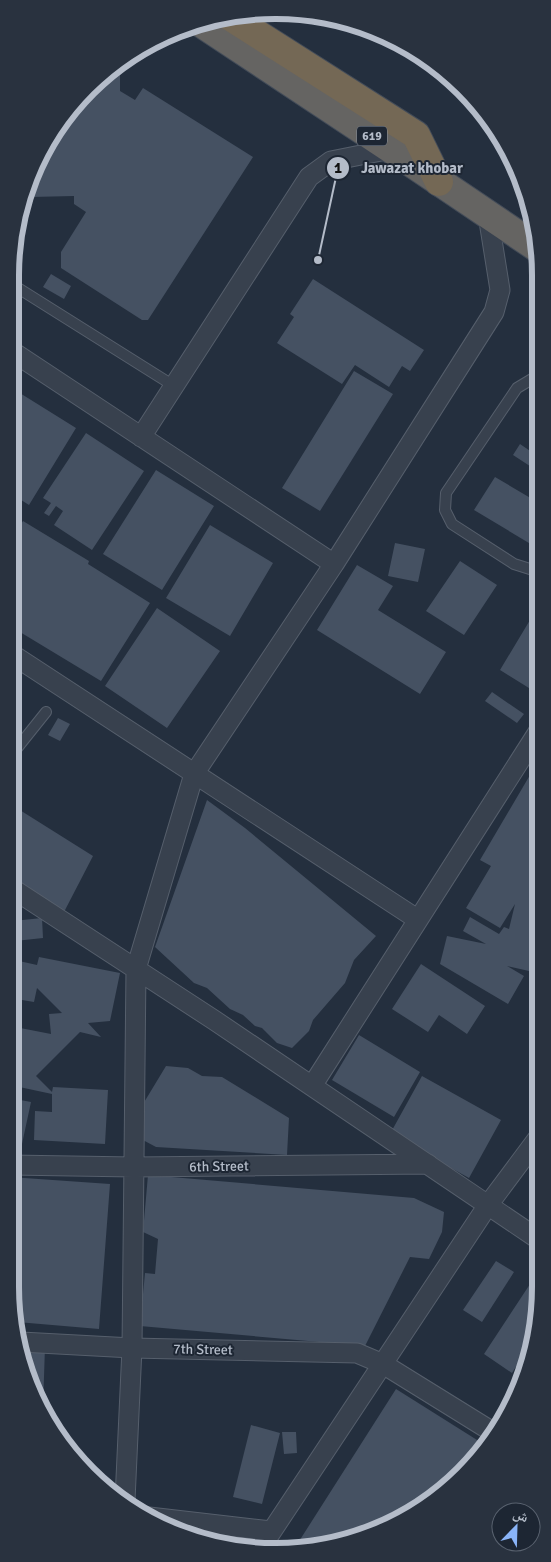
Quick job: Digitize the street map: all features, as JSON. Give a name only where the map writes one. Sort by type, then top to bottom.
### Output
[{"type":"highway","points":[[238,22],[416,135],[439,182]]},
{"type":"highway","name":"619","points":[[208,27],[530,243]]},
{"type":"street","points":[[141,437],[309,177],[331,161],[391,149]]},
{"type":"street","points":[[125,1494],[132,1348],[136,970],[194,774],[334,564],[494,312],[500,290],[488,215]]},
{"type":"street","points":[[19,356],[334,564]]},
{"type":"street","points":[[19,659],[417,919]]},
{"type":"street","points":[[312,1086],[532,741]]},
{"type":"street","points":[[19,893],[312,1086],[532,1235]]},
{"type":"street","points":[[263,1543],[488,1205],[532,1146]]},
{"type":"street","name":"6th Street","points":[[19,1165],[134,1167],[428,1164]]},
{"type":"street","name":"7th Street","points":[[25,1342],[132,1348],[358,1353],[382,1364],[489,1429]]},
{"type":"street","points":[[166,1519],[271,1531]]},
{"type":"lane","points":[[19,289],[174,386]]},
{"type":"lane","points":[[532,379],[517,388],[446,493],[445,510],[452,524],[514,564],[532,570]]},
{"type":"lane","points":[[19,746],[46,712]]},
{"type":"building","points":[[120,71],[120,91],[135,100],[143,88],[253,157],[148,320],[142,320],[61,268],[61,252],[86,212],[74,204],[74,196],[31,197],[45,162],[62,133],[82,106],[106,82]]},
{"type":"building","points":[[51,274],[71,286],[64,299],[43,287]]},
{"type":"building","points":[[313,279],[424,350],[410,371],[402,366],[389,387],[355,365],[342,384],[277,343],[294,317],[290,314]]},
{"type":"building","points":[[354,371],[393,394],[320,511],[282,488]]},
{"type":"building","points":[[19,392],[76,428],[29,505],[19,499]]},
{"type":"building","points":[[86,433],[144,471],[92,550],[54,525],[63,511],[56,506],[49,516],[44,513],[51,503],[43,498]]},
{"type":"building","points":[[520,444],[532,452],[532,467],[513,455]]},
{"type":"building","points":[[156,470],[214,506],[162,590],[103,554]]},
{"type":"building","points":[[495,477],[532,499],[532,545],[474,510]]},
{"type":"building","points":[[23,521],[89,561],[88,564],[150,603],[101,681],[19,631],[19,527]]},
{"type":"building","points":[[210,525],[273,563],[230,636],[166,598]]},
{"type":"building","points":[[395,543],[425,549],[418,582],[388,576]]},
{"type":"building","points":[[460,561],[497,585],[464,635],[426,611]]},
{"type":"building","points":[[357,565],[393,586],[378,610],[446,652],[420,694],[317,630]]},
{"type":"building","points":[[157,608],[220,651],[167,728],[105,686]]},
{"type":"building","points":[[532,617],[532,690],[500,670]]},
{"type":"building","points":[[492,692],[524,714],[517,723],[485,701]]},
{"type":"building","points":[[58,718],[70,724],[60,741],[48,735]]},
{"type":"building","points":[[532,772],[532,966],[529,971],[507,966],[524,976],[508,1004],[440,964],[447,936],[486,944],[463,931],[470,917],[499,934],[504,927],[509,929],[515,904],[500,928],[466,908],[491,866],[480,860]]},
{"type":"building","points":[[207,800],[245,828],[376,936],[354,960],[345,983],[313,1020],[309,1031],[292,1048],[277,1043],[262,1028],[255,1026],[243,1015],[230,1009],[207,988],[194,983],[155,947]]},
{"type":"building","points":[[19,810],[93,856],[64,912],[19,882]]},
{"type":"building","points":[[42,918],[43,938],[19,941],[19,920]]},
{"type":"building","points":[[39,957],[120,973],[110,1021],[88,1023],[101,1037],[80,1032],[36,1076],[52,1092],[53,1087],[108,1090],[105,1144],[34,1140],[35,1111],[52,1112],[52,1094],[19,1087],[19,1028],[51,1034],[49,1014],[62,1013],[37,988],[34,1002],[19,1000],[19,961],[37,965]]},
{"type":"building","points":[[421,964],[485,1006],[467,1034],[439,1015],[428,1032],[392,1009]]},
{"type":"building","points":[[359,1035],[420,1072],[394,1117],[332,1080]]},
{"type":"building","points":[[166,1066],[188,1068],[202,1076],[222,1077],[289,1118],[287,1155],[156,1147],[141,1139],[143,1104]]},
{"type":"building","points":[[422,1076],[501,1120],[469,1178],[390,1134]]},
{"type":"building","points":[[19,1100],[31,1102],[22,1144],[19,1144]]},
{"type":"building","points":[[148,1175],[414,1198],[444,1212],[442,1232],[429,1259],[410,1257],[365,1346],[140,1326],[145,1273],[155,1274],[158,1239],[143,1232]]},
{"type":"building","points":[[19,1178],[110,1184],[99,1329],[21,1322],[19,1303]]},
{"type":"building","points":[[496,1261],[514,1272],[482,1322],[463,1310]]},
{"type":"building","points":[[532,1281],[532,1303],[524,1353],[512,1373],[484,1354]]},
{"type":"building","points":[[25,1344],[45,1346],[43,1397],[32,1369]]},
{"type":"building","points":[[396,1389],[480,1442],[469,1456],[445,1480],[404,1509],[358,1530],[342,1535],[298,1542]]},
{"type":"building","points":[[251,1425],[280,1433],[262,1504],[233,1497]]},
{"type":"building","points":[[282,1432],[296,1432],[297,1453],[284,1454]]},
{"type":"place","name":"Jawazat khobar","points":[[318,260]]}]
